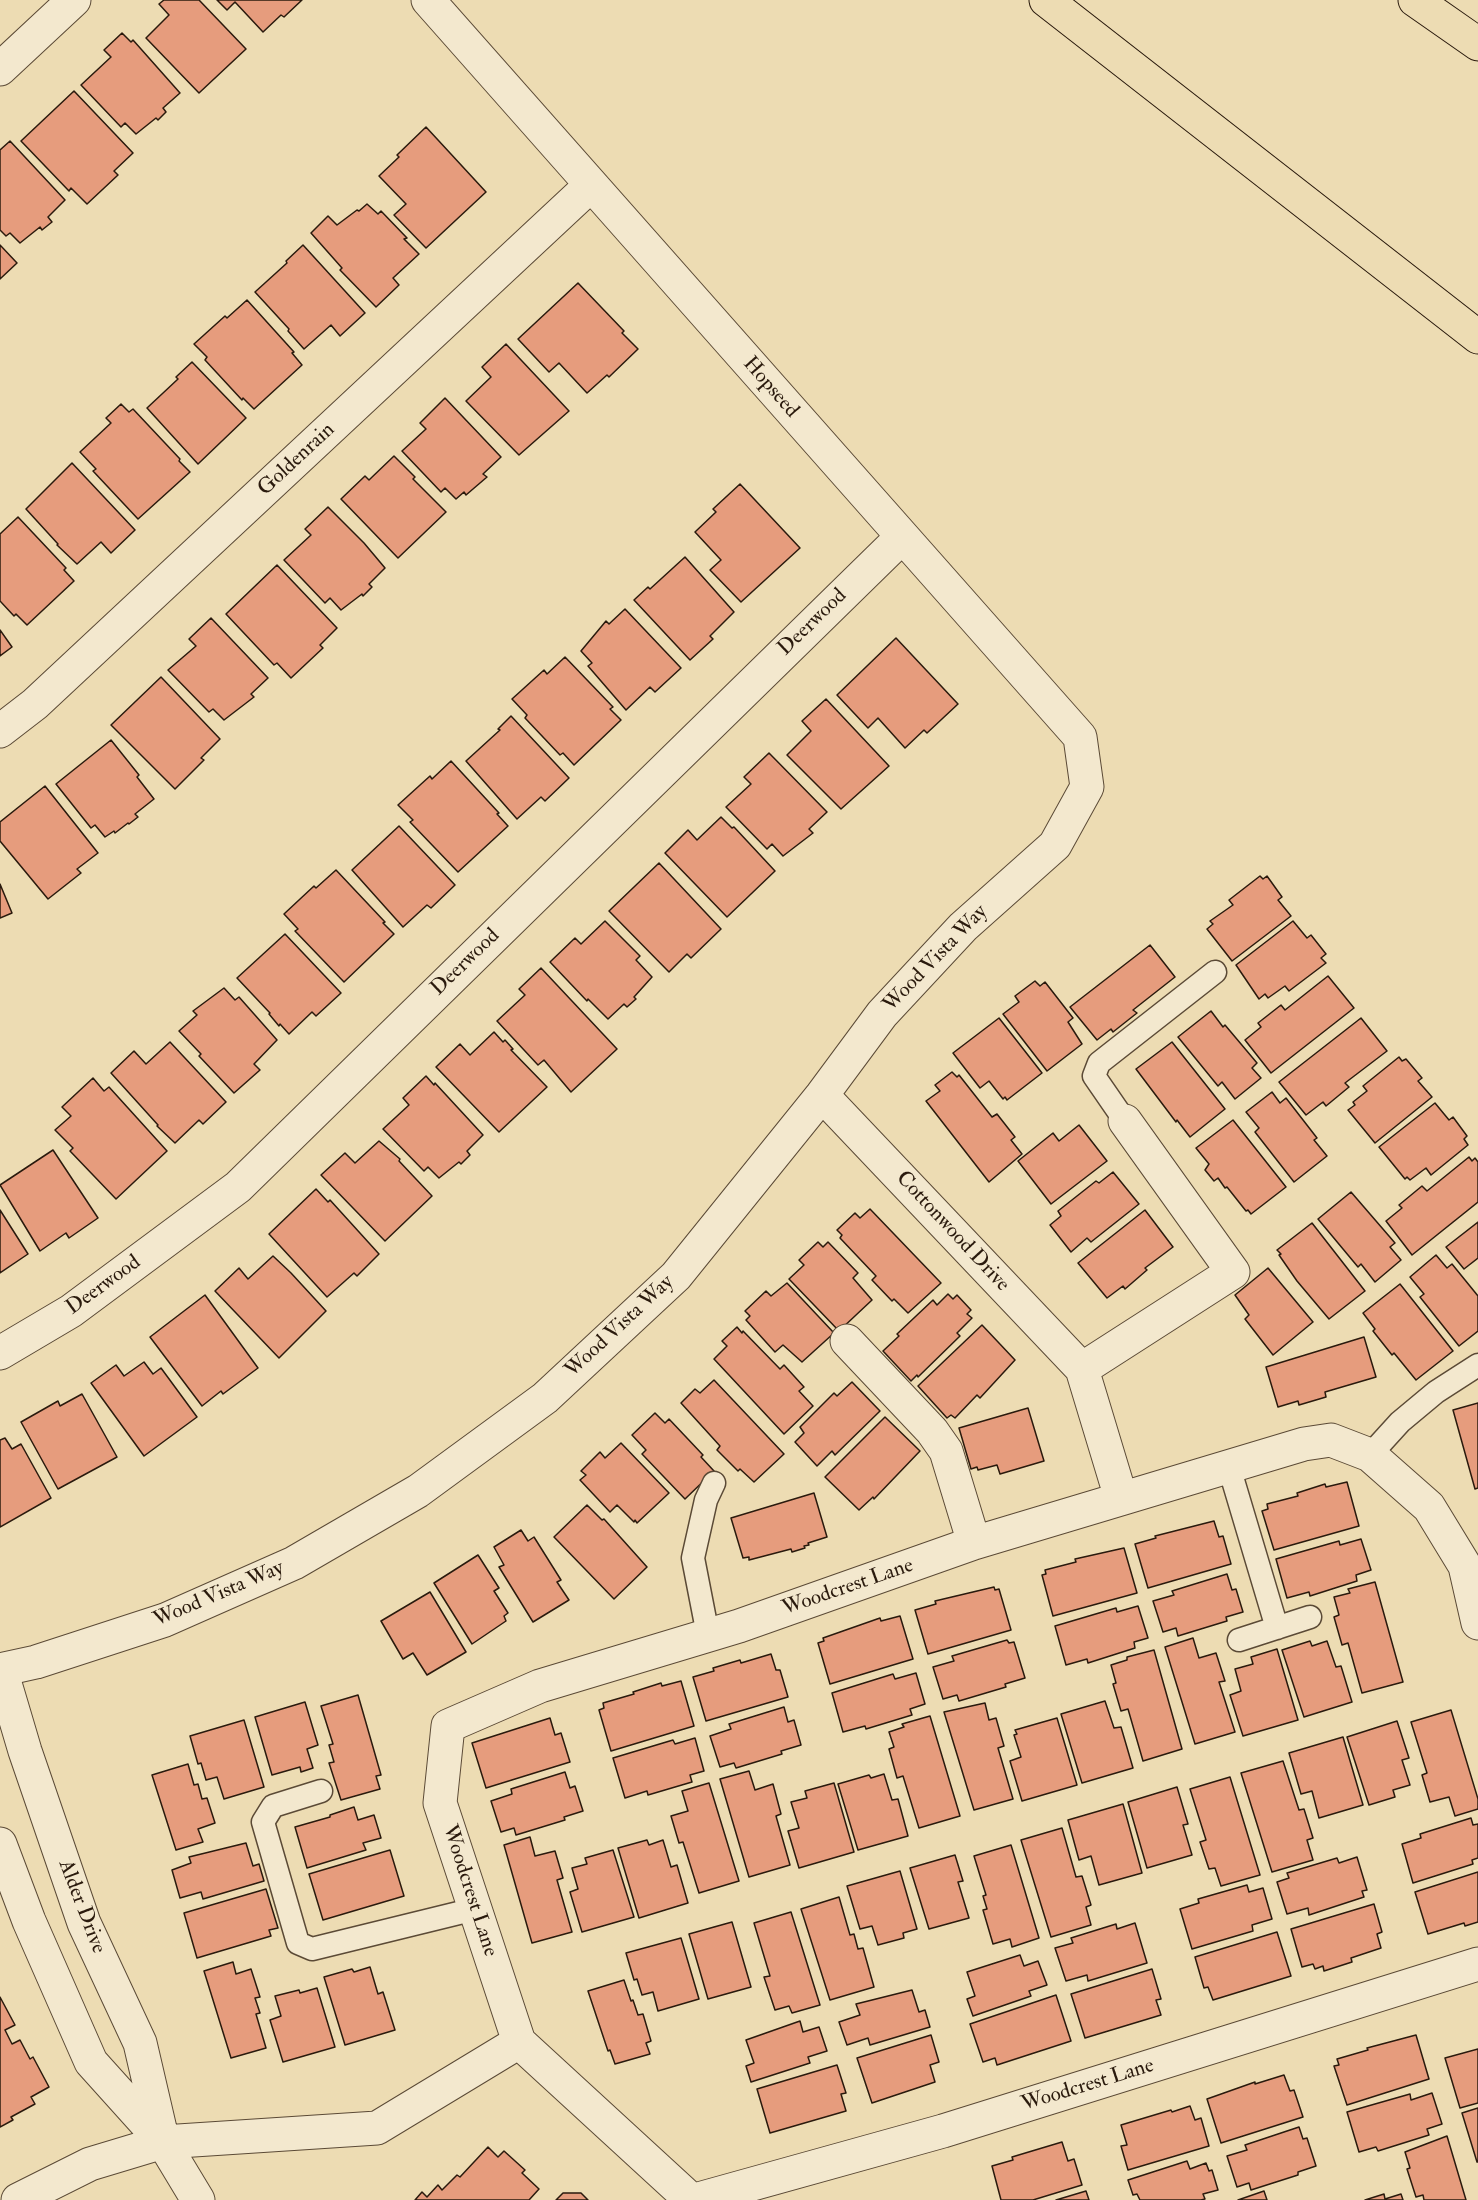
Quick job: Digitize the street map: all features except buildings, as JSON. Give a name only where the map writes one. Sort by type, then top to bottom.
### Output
[{"type":"highway","points":[[1046,0],[1478,337]]},
{"type":"highway","points":[[1415,0],[1478,44]]},
{"type":"street","points":[[0,69],[74,0]]},
{"type":"street","name":"Hopseed","points":[[428,0],[1080,737],[1087,787]]},
{"type":"street","name":"Goldenrain","points":[[0,731],[35,704],[591,185]]},
{"type":"street","name":"Deerwood","points":[[0,1353],[72,1311],[238,1187],[902,537]]},
{"type":"street","name":"Wood Vista Way","points":[[0,1670],[36,1662],[165,1620],[294,1563],[418,1491],[545,1398],[676,1276],[822,1095],[882,1014],[963,927],[1055,846],[1087,787]]},
{"type":"street","name":"Cottonwood Drive","points":[[822,1095],[1082,1369],[1121,1498]]},
{"type":"street","points":[[1082,1369],[1233,1272],[1125,1121]]},
{"type":"street","points":[[847,1341],[933,1431],[946,1451],[974,1543]]},
{"type":"street","name":"Woodcrest Lane","points":[[1477,1613],[1465,1566],[1429,1507],[1370,1455],[1331,1440],[1304,1444],[974,1543],[708,1635],[540,1686],[448,1726],[440,1803],[519,2042],[693,2200],[943,2131],[1478,1964]]},
{"type":"street","name":"Alder Drive","points":[[0,1670],[84,1923],[140,2043],[163,2142]]},
{"type":"street","name":"Alder Drive","points":[[0,1844],[29,1922],[91,2062],[163,2142],[198,2200]]},
{"type":"street","points":[[18,2200],[90,2164],[163,2142],[377,2128],[519,2042]]},
{"type":"lane","points":[[1125,1121],[1094,1076],[1099,1063],[1215,972]]},
{"type":"lane","points":[[1370,1455],[1400,1422],[1436,1392],[1478,1365]]},
{"type":"lane","points":[[1229,1467],[1277,1628]]},
{"type":"lane","points":[[708,1635],[693,1558],[706,1500],[714,1483]]},
{"type":"lane","points":[[1239,1640],[1310,1617]]},
{"type":"lane","points":[[321,1791],[273,1806],[263,1822],[298,1943],[312,1949],[475,1909]]}]
